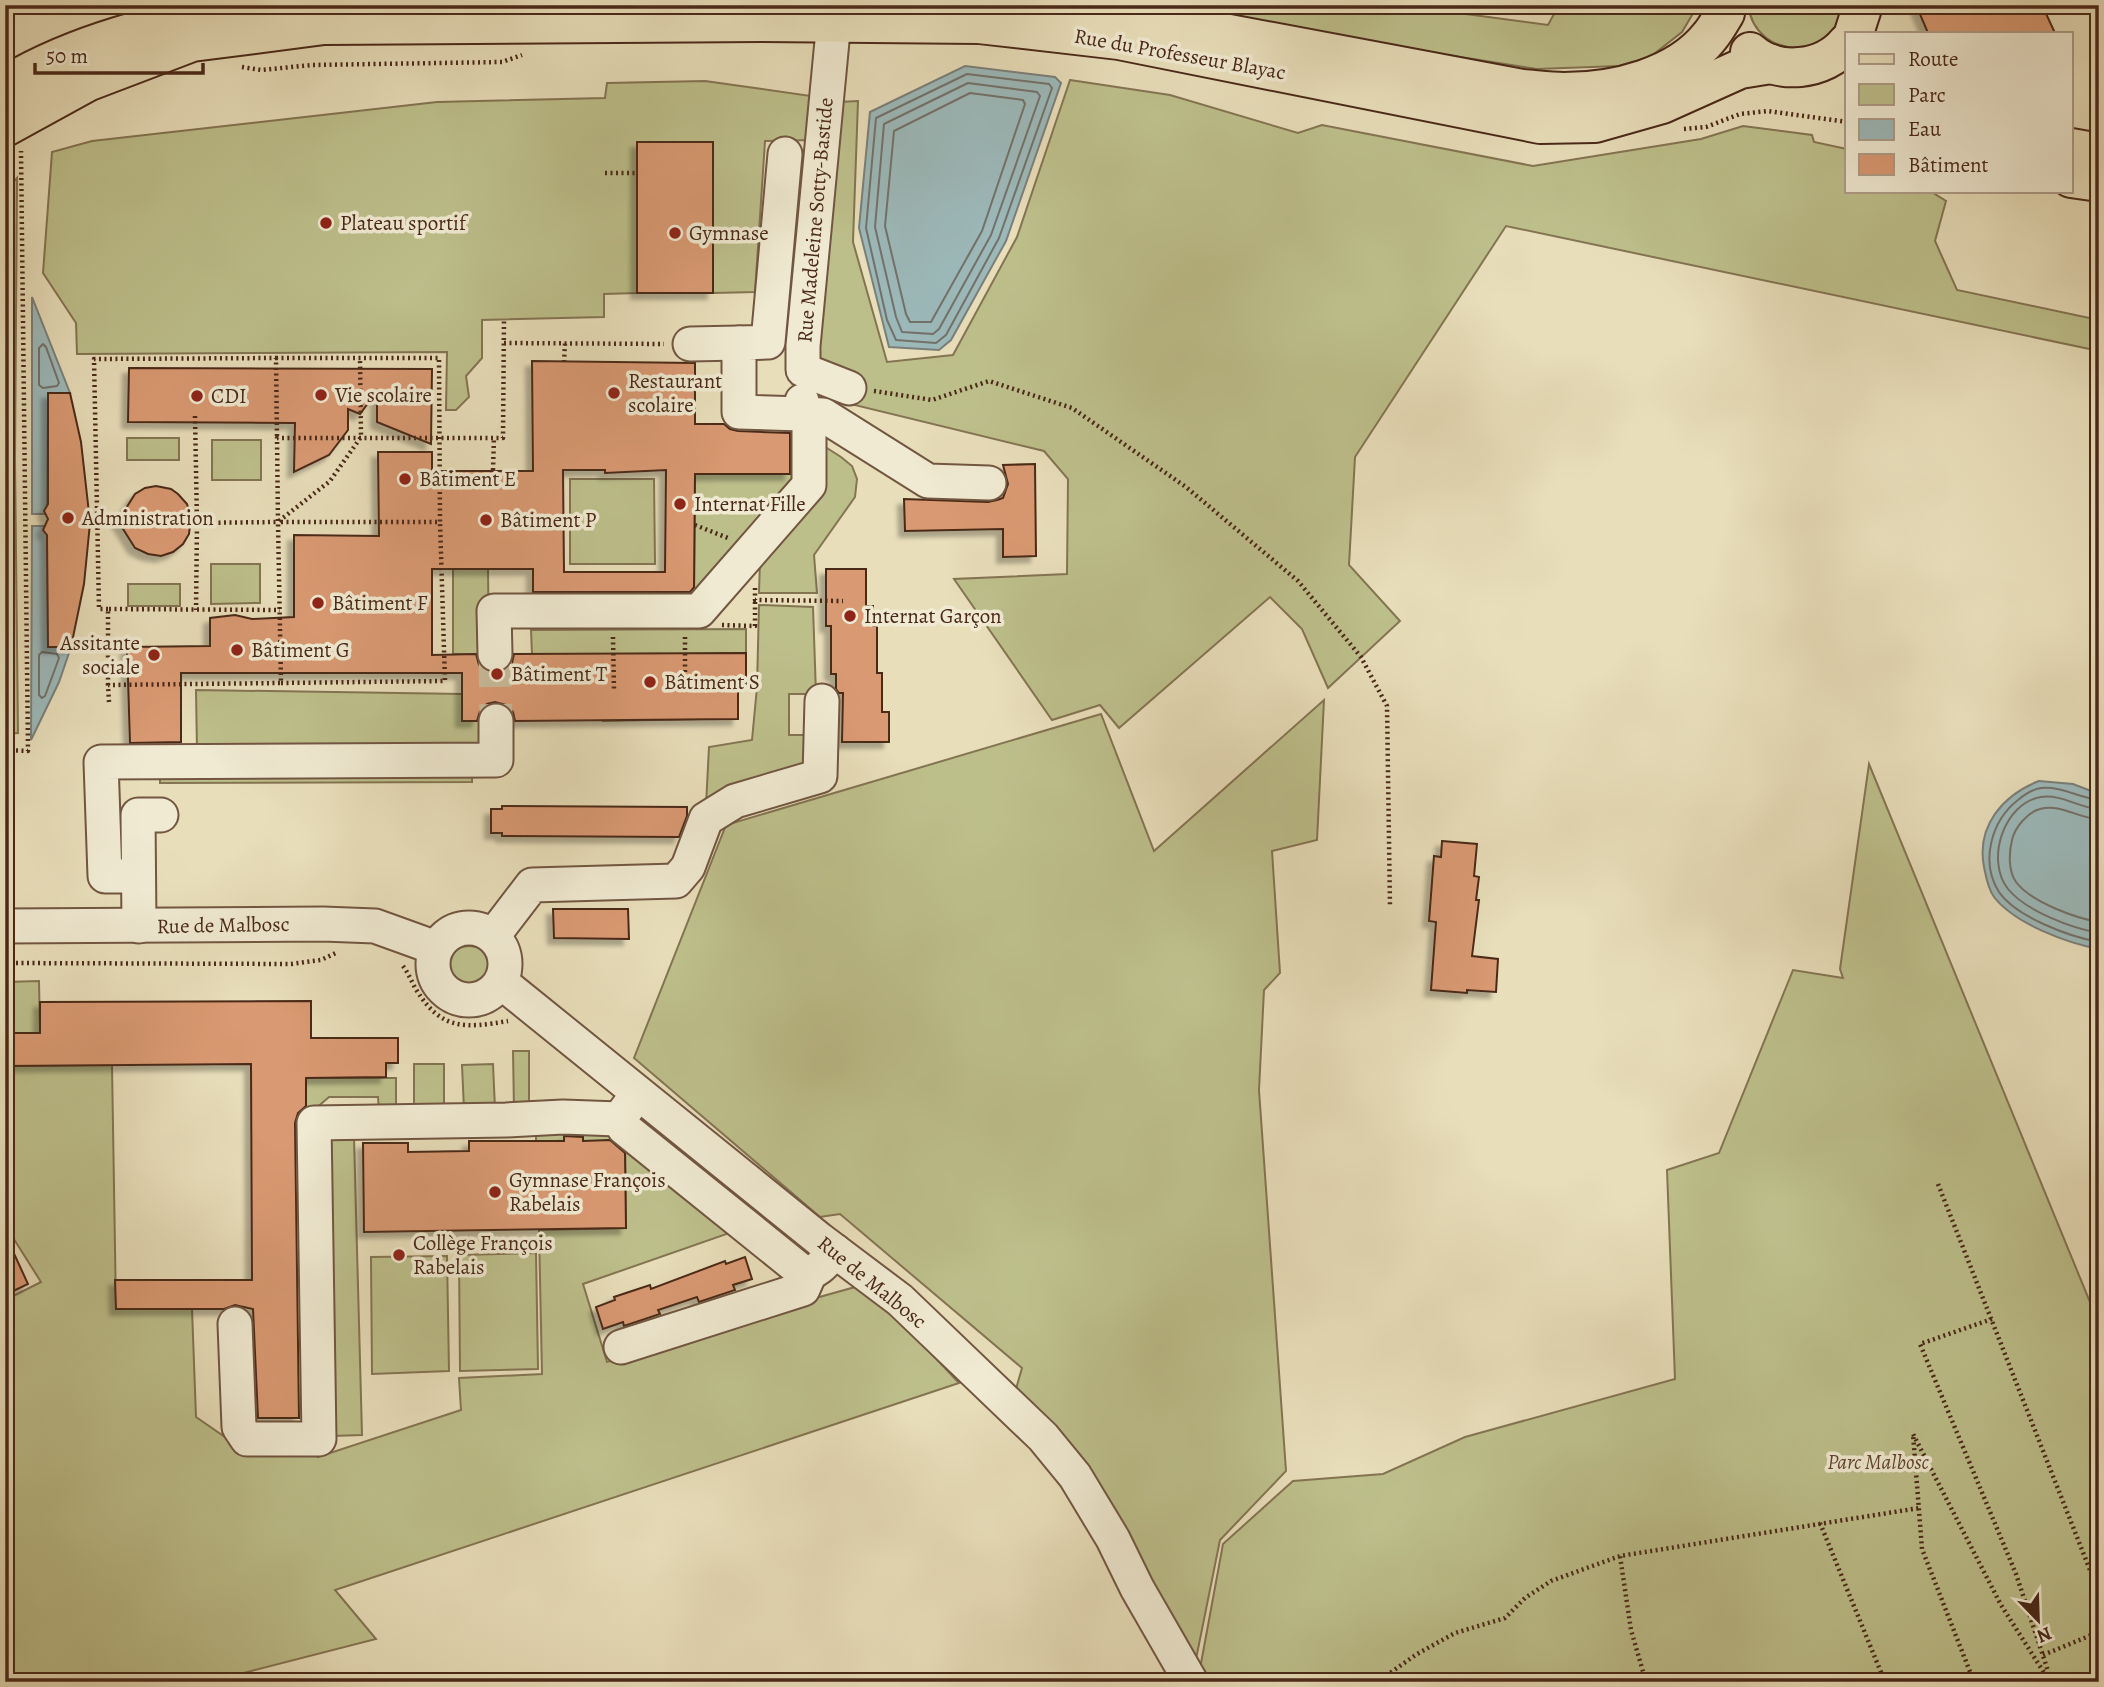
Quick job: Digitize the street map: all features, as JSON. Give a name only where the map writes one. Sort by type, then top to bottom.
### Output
[{"type":"main road","points":[[5,86],[28,72],[88,45],[247,5]]},
{"type":"main road","name":"Rue du Professeur Blayac","points":[[1075,5],[1521,89],[1564,92],[1613,88],[1650,78],[1684,60],[1710,37],[1725,9]]},
{"type":"main road","points":[[1725,9],[1731,30],[1742,45],[1755,57],[1772,64]]},
{"type":"main road","name":"Rue du Professeur Blayac","points":[[13,133],[87,82],[192,42],[324,26],[836,22],[979,24],[1119,40],[1540,124],[1595,123],[1662,104],[1740,69],[1772,64],[1793,68],[1830,68]]},
{"type":"main road","points":[[1830,68],[1830,57],[1845,41]]},
{"type":"main road","points":[[2072,148],[2099,153]]},
{"type":"main road","points":[[2072,178],[2099,182]]},
{"type":"street","name":"Rue Madeleine Sotty-Bastide","points":[[836,22],[832,41],[803,358],[849,387]]},
{"type":"street","points":[[785,154],[754,343],[738,412],[823,415],[928,481],[989,483]]},
{"type":"street","points":[[495,654],[494,611],[699,611],[809,485],[809,424],[802,414],[803,358],[754,343],[690,344]]},
{"type":"street","points":[[493,936],[532,885],[676,881],[688,867],[706,819],[735,801],[820,776],[822,701]]},
{"type":"street","points":[[137,876],[104,876],[101,762],[496,760],[495,721]]},
{"type":"street","points":[[139,926],[138,815],[161,815]]},
{"type":"street","points":[[5,943],[285,944],[323,924]]},
{"type":"street","name":"Rue de Malbosc","points":[[5,926],[375,926],[436,948]]},
{"type":"street","points":[[466,928],[482,929],[493,936],[506,957],[506,970],[514,992],[494,991],[483,998],[471,1000],[458,999],[447,993],[438,983],[433,971],[436,948],[443,938],[466,928]]},
{"type":"street","name":"Rue de Malbosc","points":[[514,992],[835,1251],[900,1300],[1044,1437],[1075,1476],[1113,1539],[1137,1588],[1191,1682]]},
{"type":"street","points":[[619,1119],[640,1094]]},
{"type":"street","points":[[235,1324],[239,1427],[247,1439],[319,1439],[314,1123],[563,1117],[619,1119]]},
{"type":"street","points":[[619,1119],[624,1128],[804,1273],[810,1273]]},
{"type":"street","points":[[621,1347],[803,1289],[810,1273],[835,1251]]},
{"type":"path","points":[[239,66],[261,70],[312,65],[502,62],[526,54]]},
{"type":"path","points":[[1682,129],[1706,127],[1740,114],[1768,111],[1845,122]]},
{"type":"path","points":[[5,750],[28,751],[13,133]]},
{"type":"path","points":[[605,173],[636,173]]},
{"type":"path","points":[[277,438],[503,438],[503,319]]},
{"type":"path","points":[[504,343],[690,344]]},
{"type":"path","points":[[564,362],[565,343]]},
{"type":"path","points":[[276,358],[281,683]]},
{"type":"path","points":[[278,522],[330,481],[361,438],[360,358]]},
{"type":"path","points":[[108,685],[444,681],[439,358],[94,359],[99,609],[280,610]]},
{"type":"path","points":[[849,387],[932,400],[989,380],[1072,408],[1186,487],[1298,581],[1361,657],[1387,706],[1390,907]]},
{"type":"path","points":[[195,416],[196,610]]},
{"type":"path","points":[[493,470],[494,438]]},
{"type":"path","points":[[89,521],[105,521]]},
{"type":"path","points":[[194,523],[440,522]]},
{"type":"path","points":[[108,609],[109,702]]},
{"type":"path","points":[[685,625],[685,689]]},
{"type":"path","points":[[612,626],[614,689]]},
{"type":"path","points":[[5,963],[290,964],[321,960],[344,949]]},
{"type":"path","points":[[395,960],[405,968],[417,991],[436,1016],[455,1025],[478,1026],[510,1020],[514,992]]},
{"type":"path","points":[[1938,1184],[2099,1593]]},
{"type":"path","points":[[1992,1319],[1920,1344],[2016,1574],[2051,1682]]},
{"type":"path","points":[[1974,1682],[1922,1549],[1913,1434],[2001,1605],[2051,1682]]},
{"type":"path","points":[[1377,1682],[1417,1654],[1455,1633],[1505,1618],[1525,1598],[1551,1581],[1620,1556],[1919,1508]]},
{"type":"path","points":[[1820,1523],[1885,1682]]},
{"type":"path","points":[[1620,1556],[1631,1630],[1646,1682]]},
{"type":"path","points":[[2043,1655],[2099,1632]]},
{"type":"green space","points":[[1170,5],[1398,5],[1548,25],[1559,5],[1698,5],[1682,32],[1650,57],[1619,66],[1537,69],[1325,36]]},
{"type":"green space","points":[[1748,5],[1844,5],[1838,23],[1826,37],[1812,45],[1796,47],[1780,45],[1765,37],[1754,24]]},
{"type":"green space","points":[[1070,80],[1170,95],[1298,133],[1322,125],[1533,166],[1701,139],[1743,126],[1812,135],[1814,142],[1845,149],[1845,192],[1932,192],[1946,201],[1935,241],[1957,290],[2099,320],[2099,351],[1506,226],[1355,457],[1349,565],[1400,621],[1328,688],[1302,629],[1270,597],[1119,728],[1100,705],[1052,720],[954,579],[1067,574],[1068,479],[1044,451],[830,399],[824,374],[812,360],[838,102],[858,101],[853,242],[887,362],[953,355],[1017,237]]},
{"type":"green space","name":"Plateau sportif","points":[[705,81],[818,97],[814,140],[765,141],[755,292],[713,293],[713,142],[637,142],[637,293],[604,294],[604,317],[482,320],[482,358],[466,376],[469,397],[456,410],[446,410],[447,352],[77,354],[76,323],[43,273],[52,152],[92,141],[437,102],[605,98],[607,83]]},
{"type":"green space","points":[[17,178],[15,460],[18,733],[5,734],[5,192]]},
{"type":"green space","points":[[127,438],[179,438],[179,460],[127,460]]},
{"type":"green space","points":[[212,440],[261,440],[261,480],[212,480]]},
{"type":"green space","points":[[816,441],[852,466],[857,479],[855,497],[814,555],[817,593],[759,593],[760,560]]},
{"type":"green space","points":[[695,474],[803,474],[694,602]]},
{"type":"green space","points":[[570,479],[654,479],[655,564],[570,564]]},
{"type":"green space","points":[[211,564],[260,564],[260,603],[211,604]]},
{"type":"green space","points":[[453,569],[488,569],[489,654],[453,654]]},
{"type":"green space","points":[[128,584],[180,584],[180,606],[128,606]]},
{"type":"green space","points":[[759,605],[813,607],[816,694],[789,694],[789,735],[814,735],[812,771],[706,805],[709,747],[752,740],[757,687]]},
{"type":"green space","points":[[746,629],[746,653],[698,654],[698,719],[603,721],[603,654],[532,654],[531,630]]},
{"type":"green space","points":[[196,690],[462,694],[462,721],[491,721],[481,742],[473,749],[197,751]]},
{"type":"green space","points":[[1324,700],[1317,840],[1272,851],[1280,973],[1264,990],[1259,1090],[1286,1471],[1220,1540],[1195,1664],[1016,1389],[1022,1368],[840,1214],[820,1217],[634,1058],[726,825],[1101,714],[1154,851]]},
{"type":"green space","name":"Parc Malbosc","points":[[1869,764],[2099,1324],[2099,1682],[1204,1682],[1199,1674],[1223,1544],[1293,1481],[1383,1474],[1465,1437],[1675,1379],[1667,1170],[1719,1153],[1793,970],[1843,978],[1840,969]]},
{"type":"green space","points":[[160,770],[472,771],[472,782],[160,783]]},
{"type":"green space","points":[[469,946],[478,947],[485,952],[490,959],[490,977],[485,984],[478,989],[469,990],[460,989],[453,984],[448,977],[447,968],[448,959],[453,952],[460,947]]},
{"type":"green space","points":[[39,981],[40,1033],[5,1033],[5,982]]},
{"type":"green space","points":[[513,1051],[529,1051],[529,1110],[514,1110]]},
{"type":"green space","points":[[306,1063],[320,1078],[396,1078],[396,1110],[379,1112],[378,1097],[329,1097],[306,1117]]},
{"type":"green space","points":[[414,1064],[444,1064],[444,1110],[414,1110]]},
{"type":"green space","points":[[493,1064],[495,1109],[464,1110],[462,1065]]},
{"type":"green space","points":[[112,1065],[116,1309],[192,1309],[196,1417],[238,1446],[316,1447],[318,1457],[461,1410],[459,1378],[542,1374],[539,1230],[626,1228],[625,1141],[536,1141],[536,1126],[610,1123],[741,1229],[583,1284],[607,1362],[734,1321],[866,1284],[959,1383],[335,1590],[376,1639],[208,1682],[5,1682],[5,1300],[41,1282],[5,1225],[5,1066]]},
{"type":"green space","points":[[354,1137],[362,1435],[332,1436],[325,1138]]},
{"type":"green space","points":[[536,1253],[538,1369],[460,1371],[459,1255]]},
{"type":"green space","points":[[447,1256],[449,1371],[372,1374],[371,1257]]},
{"type":"water","points":[[965,66],[1055,77],[1061,83],[1006,241],[951,340],[939,350],[889,347],[859,228],[870,112]]},
{"type":"water","points":[[32,297],[70,393],[48,393],[47,514],[32,514]]},
{"type":"water","points":[[32,526],[46,526],[43,530],[47,533],[48,647],[71,647],[59,682],[31,740]]},
{"type":"water","points":[[2039,781],[2073,784],[2099,794],[2099,949],[2057,937],[2028,924],[2003,907],[1989,887],[1983,852],[1988,825],[2014,795]]},
{"type":"building","points":[[1916,5],[2042,5],[2055,32],[1928,32]]},
{"type":"building","name":"Gymnase","points":[[637,142],[713,142],[713,293],[637,293]]},
{"type":"building","points":[[532,361],[695,363],[695,424],[724,424],[738,431],[790,433],[790,474],[695,474],[694,587],[690,592],[533,592],[533,569],[432,569],[432,655],[476,654],[479,665],[486,671],[495,673],[506,670],[512,663],[514,654],[746,653],[746,684],[738,684],[738,719],[515,721],[513,712],[506,705],[495,702],[487,704],[480,711],[477,721],[462,721],[462,673],[181,673],[181,742],[130,743],[127,647],[210,646],[210,618],[235,615],[252,619],[294,617],[294,535],[379,536],[378,452],[432,452],[432,471],[533,471]],"holes":[[[563,470],[605,470],[605,473],[666,470],[665,572],[564,572]]]},
{"type":"building","points":[[129,368],[432,369],[431,444],[377,422],[377,391],[360,414],[348,409],[348,430],[329,455],[294,472],[295,423],[128,422]]},
{"type":"building","name":"Administration","points":[[48,393],[70,393],[81,442],[91,513],[84,584],[71,647],[48,647],[47,535],[43,530],[48,519],[44,511],[48,504]]},
{"type":"building","points":[[1035,464],[1036,556],[1003,557],[1003,529],[905,531],[904,499],[997,500],[1003,498],[1008,484],[1003,465]]},
{"type":"building","points":[[156,486],[171,489],[178,494],[187,504],[191,517],[189,534],[183,544],[173,552],[161,556],[135,548],[118,521],[135,494]]},
{"type":"building","points":[[826,569],[866,569],[866,606],[873,606],[873,626],[877,626],[877,673],[882,673],[882,712],[889,712],[889,742],[842,742],[843,693],[836,689],[836,674],[831,674],[831,626],[826,626]]},
{"type":"building","points":[[502,806],[687,807],[687,816],[679,837],[502,836],[502,833],[491,833],[491,809],[502,809]]},
{"type":"building","points":[[1442,841],[1477,844],[1474,876],[1479,877],[1476,900],[1479,900],[1472,956],[1498,959],[1496,992],[1431,990],[1436,922],[1429,921],[1434,856],[1441,857]]},
{"type":"building","points":[[553,909],[628,909],[629,939],[554,938]]},
{"type":"building","points":[[311,1001],[311,1038],[398,1038],[398,1063],[386,1063],[386,1077],[306,1078],[306,1106],[298,1113],[295,1123],[299,1418],[258,1418],[253,1309],[235,1305],[224,1309],[116,1309],[115,1280],[252,1280],[251,1064],[5,1066],[5,1033],[40,1033],[40,1002]]},
{"type":"building","name":"Gymnase François Rabelais","points":[[564,1136],[583,1137],[583,1141],[610,1140],[625,1153],[626,1228],[364,1232],[363,1143],[408,1143],[408,1152],[469,1151],[469,1141],[564,1141]]},
{"type":"building","points":[[5,1234],[28,1284],[5,1295]]},
{"type":"building","points":[[745,1257],[752,1279],[733,1285],[735,1290],[699,1302],[697,1297],[658,1310],[660,1314],[624,1326],[623,1322],[603,1329],[596,1307],[615,1300],[614,1297],[650,1285],[651,1289],[725,1261],[726,1264]]},
{"type":"tunnel","points":[[495,654],[496,721]]},
{"type":"place","name":"Plateau sportif","points":[[326,223]]},
{"type":"place","name":"Gymnase","points":[[675,233]]},
{"type":"place","name":"Restaurant scolaire","points":[[614,393]]},
{"type":"place","name":"Vie scolaire","points":[[321,395]]},
{"type":"place","name":"CDI","points":[[197,396]]},
{"type":"place","name":"Bâtiment E","points":[[405,479]]},
{"type":"place","name":"Internat Fille","points":[[680,504]]},
{"type":"place","name":"Administration","points":[[68,518]]},
{"type":"place","name":"Bâtiment P","points":[[486,520]]},
{"type":"place","name":"Bâtiment F","points":[[318,603]]},
{"type":"place","name":"Internat Garçon","points":[[850,616]]},
{"type":"place","name":"Bâtiment G","points":[[237,650]]},
{"type":"place","name":"Assitante sociale","points":[[154,655]]},
{"type":"place","name":"Bâtiment T","points":[[497,674]]},
{"type":"place","name":"Bâtiment S","points":[[650,682]]},
{"type":"place","name":"Gymnase François Rabelais","points":[[495,1192]]},
{"type":"place","name":"Collège François Rabelais","points":[[399,1255]]}]
